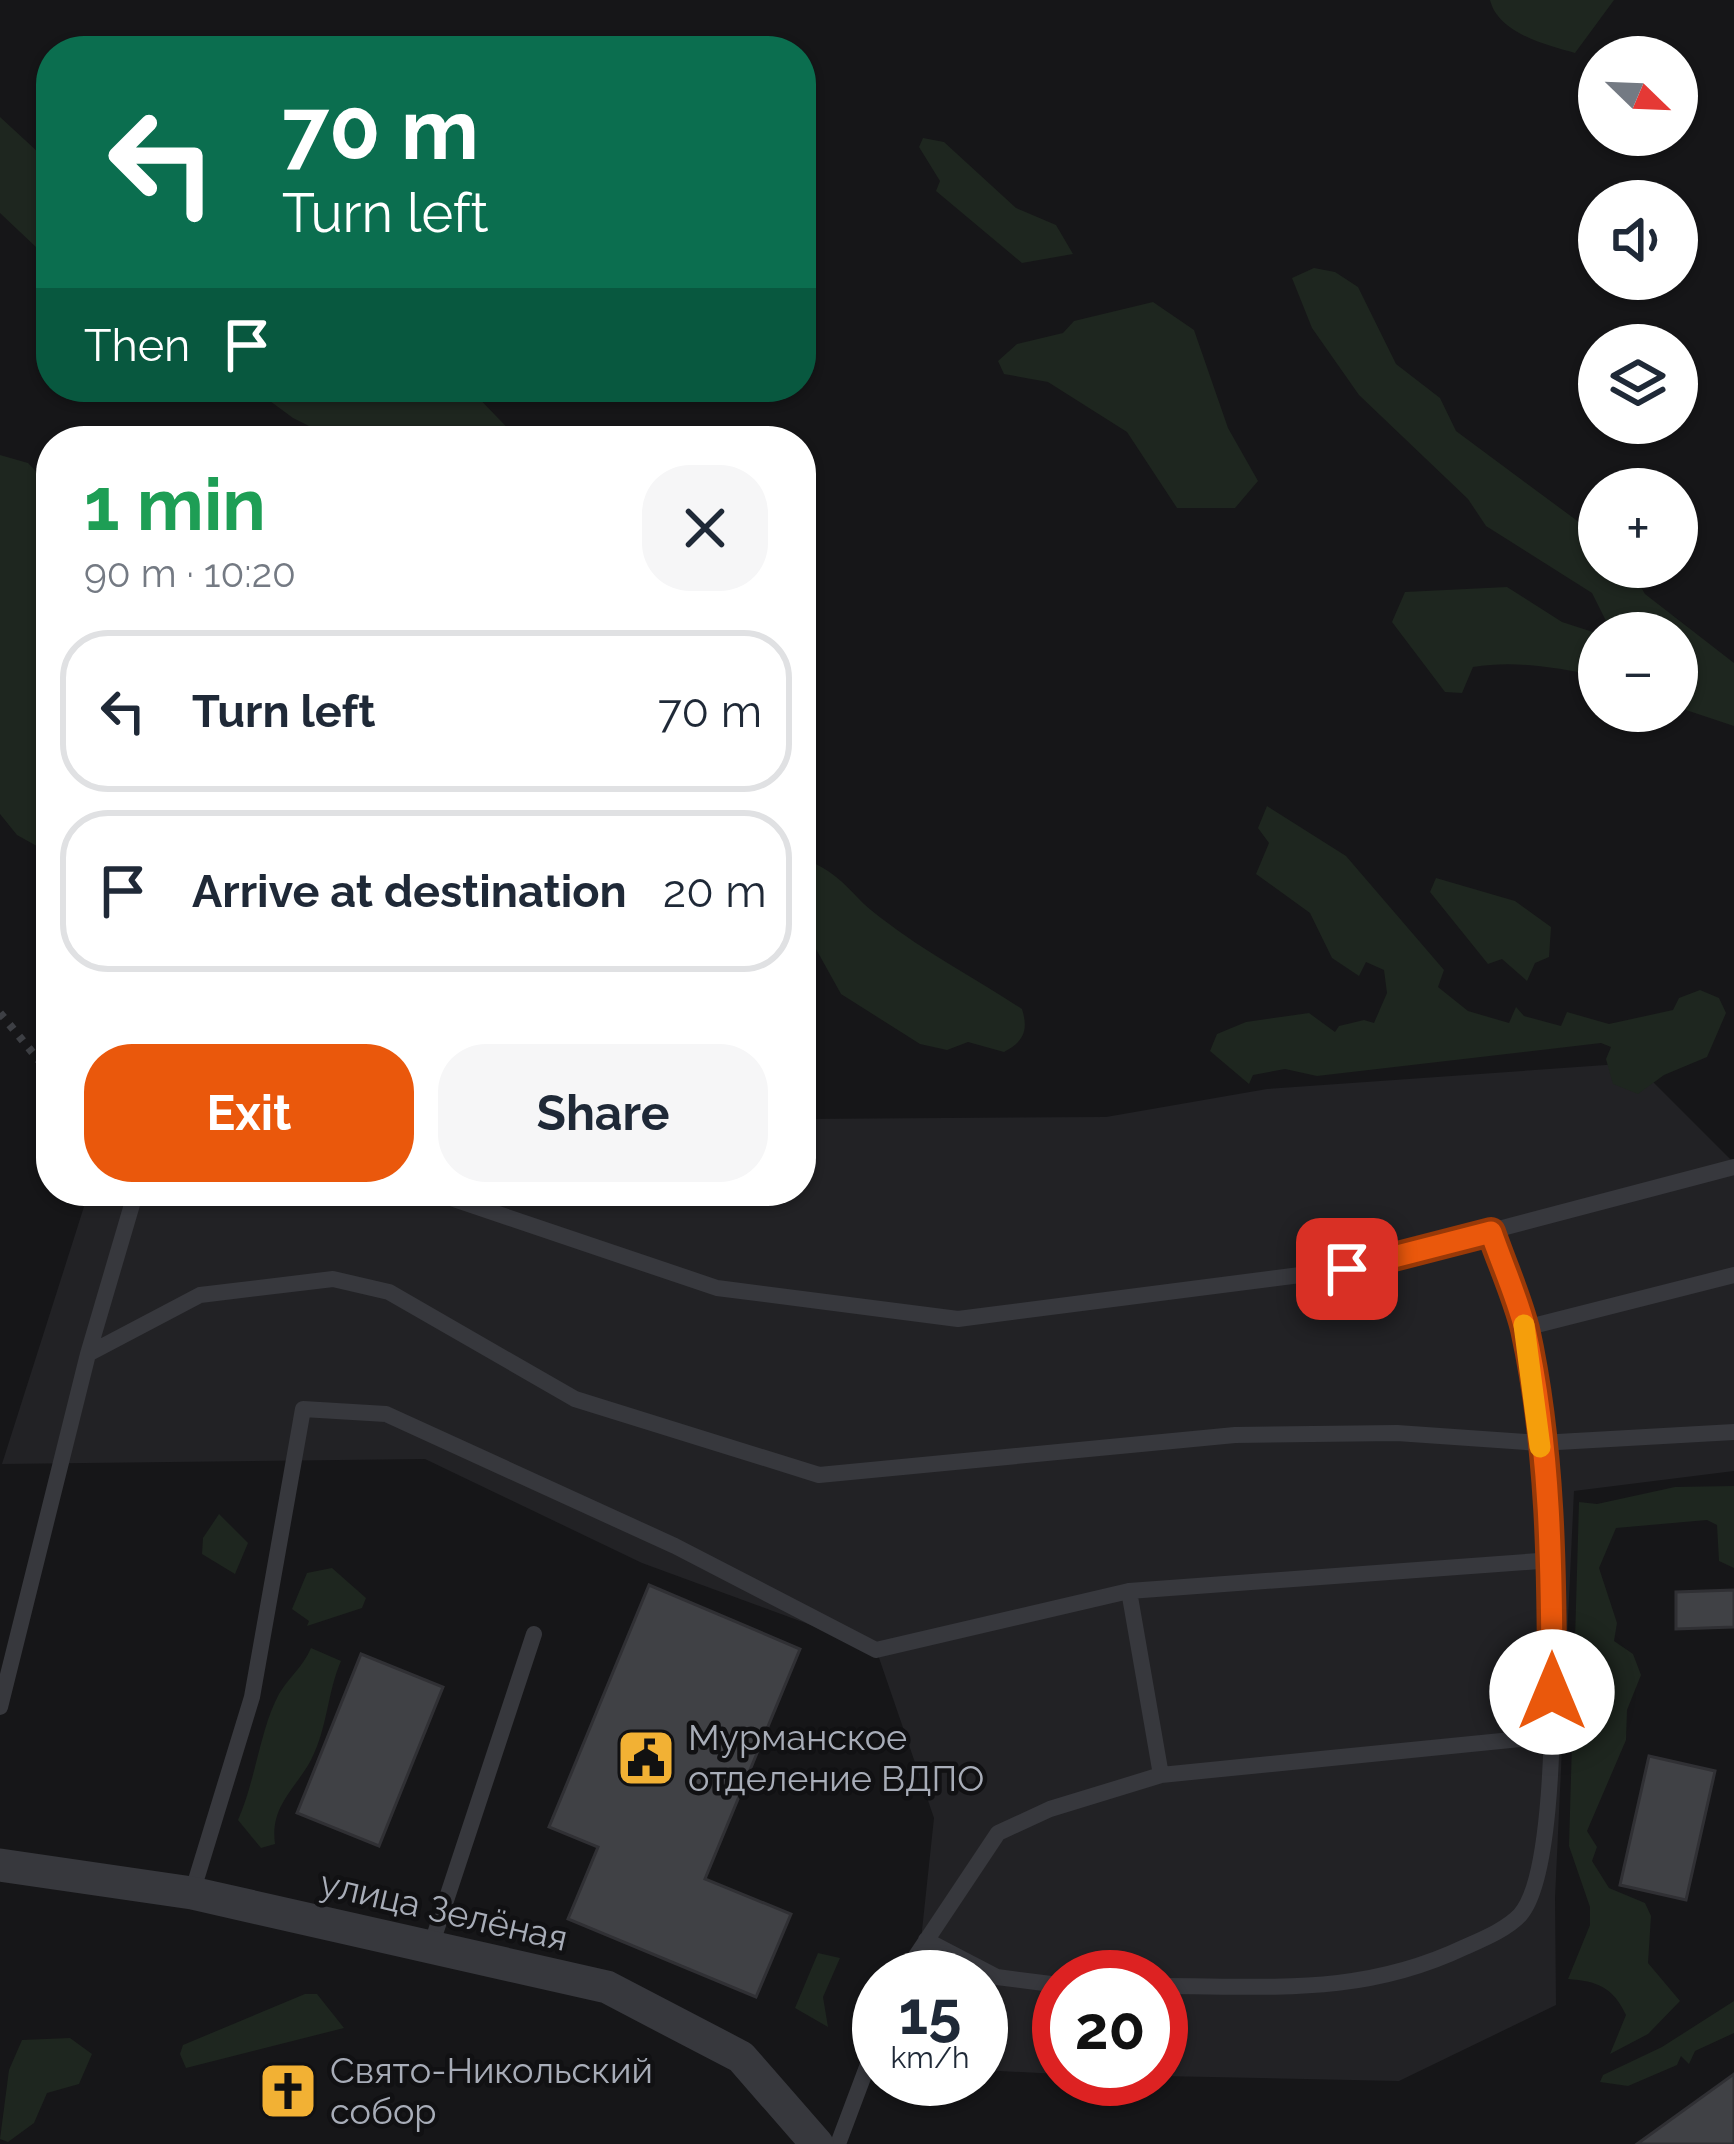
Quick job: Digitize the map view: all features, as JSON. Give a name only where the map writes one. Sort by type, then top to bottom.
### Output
[{"type":"street","name":"улица Зелёная","points":[[0,1865],[192,1893],[608,1987],[741,2057],[817,2144]]},
{"type":"lane","points":[[474,1206],[717,1288],[958,1319],[1347,1269],[1734,1166]]},
{"type":"lane","points":[[0,1707],[88,1354],[132,1206]]},
{"type":"lane","points":[[1188,1986],[1341,1987],[1412,1972],[1517,1918],[1535,1893],[1551,1736],[1553,1560],[1525,1328],[1491,1232]]},
{"type":"lane","points":[[1525,1328],[1734,1275]]},
{"type":"lane","points":[[88,1354],[200,1294],[333,1279],[389,1292],[575,1399],[819,1475],[1235,1435],[1397,1433],[1540,1443],[1734,1432]]},
{"type":"lane","points":[[192,1893],[252,1696],[303,1409],[386,1414],[675,1546],[876,1650],[1129,1591],[1553,1560]]},
{"type":"lane","points":[[1129,1591],[1161,1775]]},
{"type":"lane","points":[[431,1946],[534,1634]]},
{"type":"lane","points":[[920,1950],[998,1833],[1050,1809],[1161,1775],[1551,1736]]},
{"type":"lane","points":[[926,1940],[997,1977],[1032,1982]]},
{"type":"lane","points":[[838,2144],[852,2106]]},
{"type":"path","points":[[0,1012],[36,1056]]},
{"type":"shaded area","points":[[1490,0],[1614,0],[1588,36],[1578,36],[1575,53],[1513,29]]},
{"type":"shaded area","points":[[0,117],[36,150],[36,247],[0,213]]},
{"type":"shaded area","points":[[923,138],[944,142],[1016,208],[1056,225],[1073,254],[1022,263],[936,191],[940,181],[919,147]]},
{"type":"shaded area","points":[[1314,268],[1335,272],[1358,287],[1396,364],[1440,398],[1456,431],[1578,521],[1578,584],[1486,526],[1468,499],[1359,395],[1312,328],[1292,278]]},
{"type":"shaded area","points":[[1153,302],[1194,330],[1228,428],[1258,481],[1235,508],[1177,508],[1127,432],[1048,382],[1004,374],[998,361],[1017,344],[1063,333],[1074,321]]},
{"type":"shaded area","points":[[271,402],[482,402],[506,426],[309,426]]},
{"type":"shaded area","points":[[0,455],[28,463],[36,471],[36,846],[17,835],[0,814]]},
{"type":"shaded area","points":[[1507,587],[1578,627],[1578,673],[1505,664],[1473,667],[1462,693],[1445,692],[1392,622],[1405,592]]},
{"type":"shaded area","points":[[1584,588],[1641,588],[1668,612],[1602,612]]},
{"type":"shaded area","points":[[1698,635],[1734,663],[1734,726],[1698,714]]},
{"type":"shaded area","points":[[1267,806],[1346,856],[1444,970],[1438,987],[1468,1011],[1509,1023],[1516,1007],[1524,1016],[1561,1026],[1567,1012],[1609,1024],[1673,1010],[1679,998],[1700,990],[1719,998],[1726,1013],[1707,1057],[1664,1075],[1638,1094],[1613,1084],[1606,1059],[1611,1047],[1601,1043],[1317,1076],[1285,1069],[1253,1075],[1249,1084],[1210,1051],[1217,1034],[1246,1022],[1309,1013],[1335,1032],[1339,1026],[1364,1020],[1374,1023],[1387,993],[1384,970],[1366,962],[1359,976],[1332,958],[1310,913],[1256,874],[1269,843],[1258,828]]},
{"type":"shaded area","points":[[816,864],[915,943],[1022,1009],[1024,1030],[1020,1040],[1004,1052],[968,1042],[947,1050],[920,1044],[841,994],[816,949]]},
{"type":"shaded area","points":[[1436,878],[1515,901],[1551,927],[1549,957],[1535,963],[1527,981],[1502,959],[1488,964],[1430,892]]},
{"type":"shaded area","points":[[1634,1063],[1734,1163],[1734,1471],[1574,1491],[1555,1898],[1556,2005],[1399,2081],[1188,2077],[1188,1950],[1032,1950],[1032,2073],[1008,2071],[1008,1950],[920,1950],[934,1818],[876,1649],[642,1563],[425,1459],[2,1464],[84,1206],[816,1206],[816,1119],[1106,1117],[1267,1089]]},
{"type":"shaded area","points":[[1734,1486],[1734,1568],[1719,1561],[1717,1525],[1707,1520],[1616,1528],[1599,1568],[1617,1623],[1614,1641],[1633,1654],[1641,1675],[1627,1710],[1626,1740],[1587,1831],[1597,1847],[1592,1861],[1609,1888],[1645,1903],[1651,1916],[1648,1963],[1680,2001],[1648,2034],[1610,2054],[1626,2015],[1621,2005],[1603,1987],[1568,1979],[1590,1925],[1590,1907],[1569,1846],[1579,1502],[1597,1504],[1675,1487]]},
{"type":"shaded area","points":[[219,1514],[248,1543],[235,1574],[202,1554],[203,1538]]},
{"type":"shaded area","points":[[332,1568],[366,1598],[362,1608],[307,1626],[309,1621],[292,1609],[307,1573]]},
{"type":"shaded area","points":[[311,1648],[341,1661],[317,1748],[280,1809],[275,1844],[261,1848],[238,1820],[273,1708]]},
{"type":"shaded area","points":[[818,1953],[840,1958],[823,1997],[828,2027],[795,2008]]},
{"type":"shaded area","points":[[305,1994],[317,1994],[344,2028],[186,2068],[180,2054],[183,2045]]},
{"type":"shaded area","points":[[1734,2001],[1734,2033],[1695,2051],[1689,2064],[1681,2056],[1677,2065],[1628,2086],[1600,2082],[1603,2075],[1662,2047]]},
{"type":"shaded area","points":[[70,2038],[92,2054],[79,2084],[47,2093],[34,2123],[8,2142],[0,2139],[9,2070],[22,2040]]},
{"type":"building","points":[[649,1585],[800,1649],[705,1879],[791,1914],[756,1997],[568,1919],[598,1847],[549,1827]]},
{"type":"building","points":[[1734,1590],[1734,1627],[1676,1629],[1676,1592]]},
{"type":"building","points":[[361,1654],[443,1687],[379,1846],[297,1813]]},
{"type":"building","points":[[1649,1756],[1715,1771],[1686,1900],[1620,1885]]},
{"type":"building","points":[[1734,2074],[1734,2144],[1637,2144]]},
{"type":"slow traffic","points":[[1524,1325],[1540,1447]]},
{"type":"place","name":"Мурманское отделение ВДПО","points":[[646,1758]]},
{"type":"place","name":"Свято-Никольский собор","points":[[288,2091]]},
{"type":"route","points":[[1347,1269],[1491,1232],[1525,1328],[1553,1560],[1552,1692]]}]
